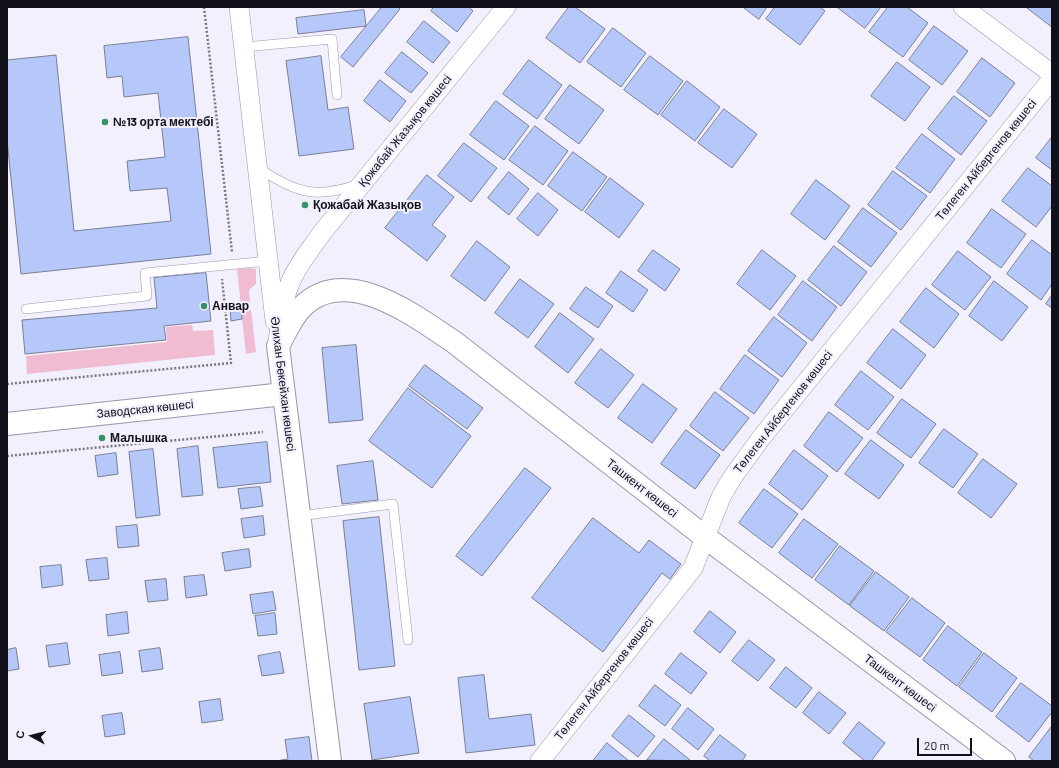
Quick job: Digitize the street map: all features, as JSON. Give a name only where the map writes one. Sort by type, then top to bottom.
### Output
[{"type":"main road","name":"Ташкент көшесі","points":[[278,346],[300,309],[323,293],[334,290],[356,292],[390,302],[413,315],[454,342],[705,537],[1004,761]]},
{"type":"main road","name":"Әлихан Бөкейхан көшесі","points":[[278,346],[330,761]]},
{"type":"main road","name":"Заводская көшесі","points":[[7,424],[284,394]]},
{"type":"street","name":"Әлихан Бөкейхан көшесі","points":[[239,7],[278,346]]},
{"type":"street","name":"Қожабай Жазықов көшесі","points":[[278,346],[284,303],[291,281],[321,234],[506,7]]},
{"type":"street","points":[[963,7],[1052,74]]},
{"type":"street","name":"Төлеген Айбергенов көшесі","points":[[540,761],[693,568],[724,491],[761,438],[1052,79]]},
{"type":"lane","points":[[244,47],[332,39],[337,95]]},
{"type":"lane","points":[[257,167],[291,187],[308,192],[325,193],[338,191],[363,182]]},
{"type":"lane","points":[[26,309],[147,296],[145,273],[268,261]]},
{"type":"lane","points":[[299,516],[393,504],[408,640]]},
{"type":"path","points":[[204,7],[234,264]]},
{"type":"path","points":[[7,384],[231,362],[221,266]]},
{"type":"path","points":[[7,456],[263,432]]},
{"type":"shaded area","points":[[237,269],[256,269],[256,284],[249,290],[250,306],[241,307]]},
{"type":"shaded area","points":[[251,310],[256,352],[246,354],[241,311]]},
{"type":"shaded area","points":[[192,325],[193,331],[213,330],[215,355],[27,374],[26,356],[167,342],[166,327]]},
{"type":"building","points":[[382,7],[398,7],[400,9],[353,67],[341,57]]},
{"type":"building","points":[[434,7],[469,7],[473,11],[457,32],[431,11]]},
{"type":"building","points":[[569,7],[575,7],[605,29],[580,63],[546,38]]},
{"type":"building","points":[[743,7],[767,7],[759,19]]},
{"type":"building","points":[[775,7],[820,7],[825,11],[800,45],[766,19]]},
{"type":"building","points":[[837,7],[881,7],[865,28]]},
{"type":"building","points":[[888,7],[907,7],[928,23],[903,57],[869,32]]},
{"type":"building","points":[[1026,7],[1052,7],[1052,25],[1051,26]]},
{"type":"building","points":[[364,10],[366,26],[298,34],[296,18]]},
{"type":"building","points":[[424,21],[450,42],[433,63],[407,42]]},
{"type":"building","points":[[934,26],[968,51],[942,85],[909,60]]},
{"type":"building","points":[[613,28],[646,53],[621,87],[587,62]]},
{"type":"building","points":[[188,37],[211,254],[21,274],[7,140],[7,60],[56,55],[74,231],[171,221],[167,188],[130,191],[127,161],[165,157],[158,93],[124,97],[122,76],[107,78],[104,46]]},
{"type":"building","points":[[402,52],[428,73],[411,93],[385,73]]},
{"type":"building","points":[[321,56],[328,110],[348,107],[354,149],[299,156],[286,61]]},
{"type":"building","points":[[650,56],[683,81],[658,115],[624,90]]},
{"type":"building","points":[[982,58],[1015,83],[990,117],[957,92]]},
{"type":"building","points":[[529,60],[562,85],[537,119],[503,94]]},
{"type":"building","points":[[897,62],[930,87],[905,121],[871,96]]},
{"type":"building","points":[[380,80],[406,101],[390,122],[364,101]]},
{"type":"building","points":[[687,81],[720,107],[695,141],[661,115]]},
{"type":"building","points":[[570,85],[604,110],[579,144],[545,119]]},
{"type":"building","points":[[954,96],[987,121],[961,155],[928,129]]},
{"type":"building","points":[[496,101],[529,126],[504,160],[470,135]]},
{"type":"building","points":[[724,109],[757,134],[732,168],[698,143]]},
{"type":"building","points":[[535,126],[568,151],[543,185],[509,160]]},
{"type":"building","points":[[922,134],[955,159],[930,193],[896,168]]},
{"type":"building","points":[[1052,137],[1052,170],[1036,158]]},
{"type":"building","points":[[464,143],[497,168],[471,202],[438,176]]},
{"type":"building","points":[[573,152],[607,177],[582,211],[548,186]]},
{"type":"building","points":[[1028,168],[1052,186],[1052,206],[1036,227],[1002,201]]},
{"type":"building","points":[[893,171],[927,196],[901,230],[868,205]]},
{"type":"building","points":[[509,172],[529,189],[509,215],[488,198]]},
{"type":"building","points":[[427,175],[454,197],[432,225],[446,236],[427,261],[385,228]]},
{"type":"building","points":[[610,178],[644,204],[619,238],[585,212]]},
{"type":"building","points":[[816,180],[850,206],[825,240],[791,214]]},
{"type":"building","points":[[538,193],[558,210],[538,236],[517,219]]},
{"type":"building","points":[[863,208],[897,233],[871,267],[838,242]]},
{"type":"building","points":[[992,209],[1026,234],[1001,268],[967,243]]},
{"type":"building","points":[[1032,240],[1052,255],[1052,284],[1041,300],[1007,274]]},
{"type":"building","points":[[477,241],[510,267],[485,301],[451,276]]},
{"type":"building","points":[[834,246],[867,272],[841,306],[808,280]]},
{"type":"building","points":[[653,250],[680,269],[665,291],[638,271]]},
{"type":"building","points":[[762,250],[796,276],[770,310],[737,284]]},
{"type":"building","points":[[958,251],[991,277],[965,310],[932,285]]},
{"type":"building","points":[[621,271],[648,290],[633,312],[606,293]]},
{"type":"building","points":[[206,273],[211,321],[164,326],[166,340],[25,354],[22,320],[157,308],[154,278]]},
{"type":"building","points":[[520,279],[554,304],[528,338],[495,313]]},
{"type":"building","points":[[803,281],[837,307],[812,341],[778,315]]},
{"type":"building","points":[[994,281],[1028,307],[1002,341],[969,316]]},
{"type":"building","points":[[586,287],[613,306],[598,328],[570,309]]},
{"type":"building","points":[[926,288],[959,314],[934,348],[900,322]]},
{"type":"building","points":[[1052,295],[1052,308],[1046,304]]},
{"type":"building","points":[[241,305],[242,319],[231,321],[230,307]]},
{"type":"building","points":[[560,313],[594,339],[568,373],[535,347]]},
{"type":"building","points":[[774,317],[807,343],[782,377],[748,351]]},
{"type":"building","points":[[893,329],[926,355],[901,389],[867,363]]},
{"type":"building","points":[[356,345],[363,420],[329,423],[322,348]]},
{"type":"building","points":[[601,349],[634,375],[608,408],[575,383]]},
{"type":"building","points":[[745,355],[779,380],[754,414],[720,389]]},
{"type":"building","points":[[425,365],[483,408],[467,429],[409,386]]},
{"type":"building","points":[[861,371],[894,397],[868,430],[835,405]]},
{"type":"building","points":[[643,384],[677,409],[652,443],[618,418]]},
{"type":"building","points":[[408,388],[471,436],[432,488],[369,441]]},
{"type":"building","points":[[715,392],[749,418],[723,451],[690,426]]},
{"type":"building","points":[[902,399],[936,424],[911,458],[877,433]]},
{"type":"building","points":[[829,412],[863,438],[837,472],[804,446]]},
{"type":"building","points":[[944,429],[978,454],[953,488],[919,463]]},
{"type":"building","points":[[686,430],[720,455],[695,489],[661,464]]},
{"type":"building","points":[[871,440],[904,465],[879,499],[845,474]]},
{"type":"building","points":[[267,442],[271,482],[218,488],[213,448]]},
{"type":"building","points":[[198,446],[203,495],[182,497],[177,449]]},
{"type":"building","points":[[153,449],[160,515],[136,518],[129,452]]},
{"type":"building","points":[[794,450],[828,476],[802,510],[769,484]]},
{"type":"building","points":[[116,453],[118,474],[98,477],[95,456]]},
{"type":"building","points":[[983,459],[1017,484],[991,518],[958,493]]},
{"type":"building","points":[[373,461],[378,500],[342,504],[337,466]]},
{"type":"building","points":[[525,468],[551,488],[482,576],[456,556]]},
{"type":"building","points":[[260,487],[263,506],[241,509],[238,489]]},
{"type":"building","points":[[764,489],[798,514],[772,548],[739,523]]},
{"type":"building","points":[[263,516],[265,535],[244,538],[241,519]]},
{"type":"building","points":[[379,517],[395,666],[359,670],[343,521]]},
{"type":"building","points":[[593,518],[639,553],[649,540],[681,564],[670,579],[662,573],[603,652],[532,598]]},
{"type":"building","points":[[804,519],[838,544],[812,578],[779,553]]},
{"type":"building","points":[[137,525],[139,546],[118,548],[116,527]]},
{"type":"building","points":[[840,546],[874,571],[849,605],[815,580]]},
{"type":"building","points":[[249,549],[251,567],[225,571],[222,553]]},
{"type":"building","points":[[107,558],[109,579],[89,581],[86,560]]},
{"type":"building","points":[[61,565],[63,585],[42,588],[40,567]]},
{"type":"building","points":[[876,572],[909,597],[884,631],[850,606]]},
{"type":"building","points":[[204,575],[207,595],[186,598],[184,577]]},
{"type":"building","points":[[166,579],[168,600],[148,602],[145,581]]},
{"type":"building","points":[[273,592],[276,610],[253,614],[250,595]]},
{"type":"building","points":[[912,598],[945,623],[920,657],[886,632]]},
{"type":"building","points":[[710,611],[736,632],[720,653],[694,632]]},
{"type":"building","points":[[127,612],[129,633],[108,636],[106,615]]},
{"type":"building","points":[[275,613],[277,634],[258,636],[255,616]]},
{"type":"building","points":[[948,626],[982,652],[957,686],[923,660]]},
{"type":"building","points":[[749,640],[775,660],[758,681],[732,661]]},
{"type":"building","points":[[67,643],[70,664],[49,667],[46,646]]},
{"type":"building","points":[[16,648],[19,669],[7,671],[7,650]]},
{"type":"building","points":[[160,648],[163,669],[142,672],[139,651]]},
{"type":"building","points":[[120,652],[123,673],[102,676],[99,655]]},
{"type":"building","points":[[280,652],[284,673],[262,676],[258,656]]},
{"type":"building","points":[[681,653],[707,673],[691,694],[665,674]]},
{"type":"building","points":[[984,653],[1017,678],[992,712],[959,687]]},
{"type":"building","points":[[786,667],[812,688],[796,708],[770,688]]},
{"type":"building","points":[[484,675],[489,719],[531,714],[535,745],[466,753],[458,678]]},
{"type":"building","points":[[1021,683],[1052,706],[1052,712],[1029,742],[996,717]]},
{"type":"building","points":[[655,685],[681,705],[665,726],[639,706]]},
{"type":"building","points":[[819,692],[846,713],[829,734],[803,713]]},
{"type":"building","points":[[410,697],[419,753],[372,760],[364,704]]},
{"type":"building","points":[[220,699],[223,720],[202,723],[199,702]]},
{"type":"building","points":[[688,708],[714,729],[698,750],[672,729]]},
{"type":"building","points":[[122,713],[125,734],[105,737],[102,716]]},
{"type":"building","points":[[629,715],[655,736],[638,757],[612,736]]},
{"type":"building","points":[[859,722],[885,743],[871,761],[865,761],[843,743]]},
{"type":"building","points":[[1052,726],[1052,761],[1034,761],[1029,757]]},
{"type":"building","points":[[720,735],[746,755],[742,761],[710,761],[704,756]]},
{"type":"building","points":[[309,737],[312,761],[275,761],[288,759],[285,740]]},
{"type":"building","points":[[664,739],[690,760],[647,760]]},
{"type":"building","points":[[607,743],[629,761],[593,761]]},
{"type":"place","name":"№13 орта мектебі","points":[[105,122]]},
{"type":"place","name":"Қожабай Жазықов","points":[[305,205]]},
{"type":"place","name":"Анвар","points":[[204,306]]},
{"type":"place","name":"Малышка","points":[[102,438]]}]
